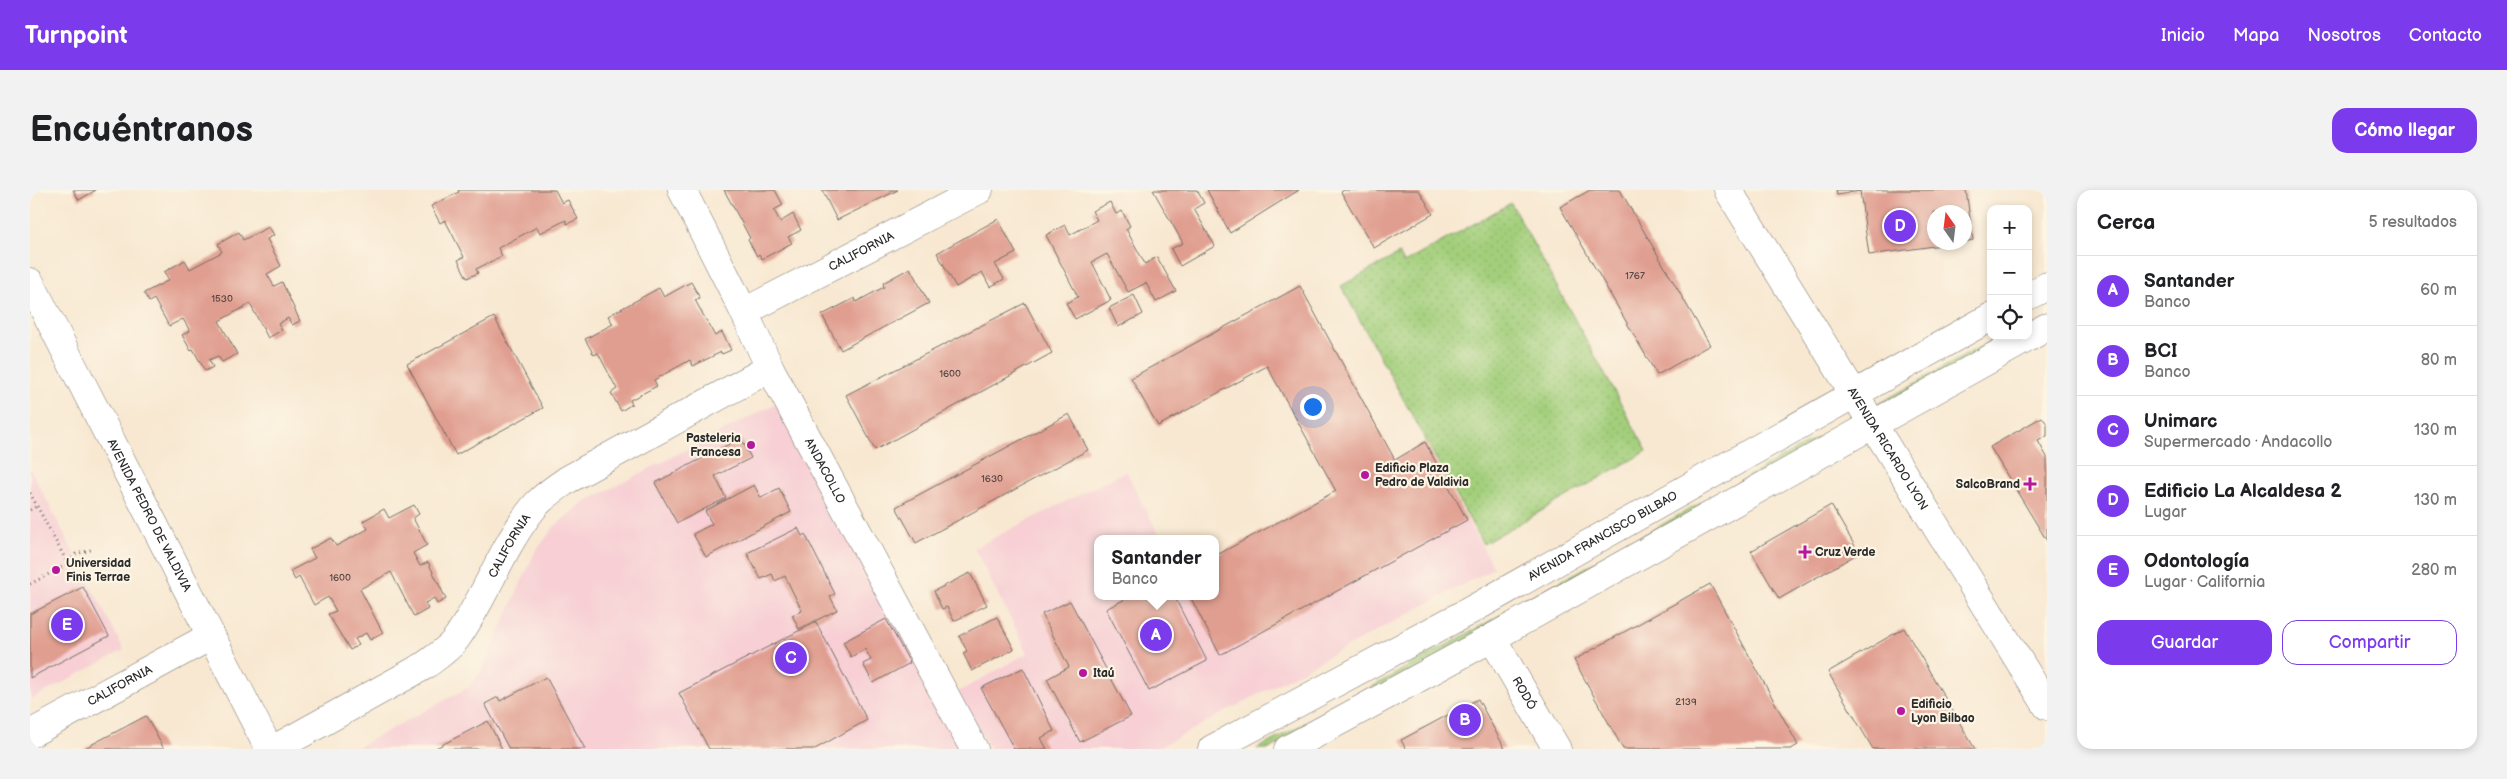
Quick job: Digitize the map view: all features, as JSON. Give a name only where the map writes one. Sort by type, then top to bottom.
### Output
[{"type":"street","name":"ANDACOLLO","points":[[682,190],[734,296],[744,312],[770,368],[974,749]]},
{"type":"street","name":"CALIFORNIA","points":[[744,312],[979,190]]},
{"type":"street","name":"AVENIDA RICARDO LYON","points":[[1728,190],[1871,425],[2047,706]]},
{"type":"street","name":"AVENIDA PEDRO DE VALDIVIA","points":[[30,282],[269,749]]},
{"type":"street","points":[[2030,295],[2047,286]]},
{"type":"street","name":"AVENIDA FRANCISCO BILBAO","points":[[1212,749],[1473,609],[1853,393],[1987,319]]},
{"type":"street","points":[[1288,749],[1492,638],[2047,327]]},
{"type":"street","name":"CALIFORNIA","points":[[274,749],[424,666],[455,640],[495,569],[531,511],[554,489],[770,368]]},
{"type":"street","name":"CALIFORNIA","points":[[30,734],[211,636]]},
{"type":"street","name":"RODÓ","points":[[1492,638],[1557,749]]},
{"type":"path","points":[[30,493],[68,564]]},
{"type":"path","points":[[30,510],[37,506]]},
{"type":"path","points":[[30,584],[68,564],[76,554],[94,549]]},
{"type":"shaded area","points":[[777,403],[965,749],[354,749],[469,687],[482,671],[534,554],[554,527],[581,504]]},
{"type":"shaded area","name":"Universidad Finis Terrae","points":[[30,468],[124,650],[30,700]]},
{"type":"shaded area","points":[[1126,471],[1159,535],[1094,535],[1094,600],[1193,600],[1201,616],[1446,482],[1494,568],[1156,749],[990,749],[958,692],[1028,653],[974,548]]},
{"type":"green space","points":[[1511,203],[1647,451],[1483,544],[1341,286],[1399,254],[1404,263]]},
{"type":"green space","points":[[1993,340],[2006,340],[1331,716],[1269,749],[1257,749],[1354,697]]},
{"type":"building","points":[[73,190],[96,190],[79,200]]},
{"type":"building","points":[[458,190],[555,190],[562,203],[568,200],[578,219],[567,224],[566,220],[540,233],[537,227],[498,248],[502,256],[476,269],[478,273],[467,278],[458,260],[464,257],[445,220],[440,223],[431,206],[459,192]]},
{"type":"building","points":[[724,190],[775,190],[783,205],[774,210],[780,222],[793,214],[801,230],[788,237],[792,243],[762,259],[759,254],[757,256],[748,240],[750,238]]},
{"type":"building","points":[[822,190],[898,190],[837,220]]},
{"type":"building","points":[[1153,190],[1197,190],[1204,203],[1194,209],[1215,246],[1180,266],[1171,249],[1183,243]]},
{"type":"building","points":[[1207,190],[1299,190],[1230,233]]},
{"type":"building","points":[[1344,190],[1419,190],[1433,214],[1374,248],[1341,192]]},
{"type":"building","points":[[1590,190],[1620,190],[1710,345],[1657,375],[1560,207]]},
{"type":"building","points":[[1836,190],[1966,190],[1968,205],[1927,205],[1927,247],[1869,255],[1860,191],[1837,195]]},
{"type":"building","points":[[1110,202],[1116,214],[1122,211],[1130,226],[1126,229],[1145,264],[1157,257],[1176,291],[1156,302],[1146,283],[1128,292],[1107,254],[1092,262],[1111,300],[1075,319],[1066,303],[1078,297],[1046,235],[1065,225],[1070,235],[1097,220],[1092,211]]},
{"type":"building","points":[[998,219],[1016,253],[995,264],[1004,279],[990,287],[982,272],[956,287],[937,253]]},
{"type":"building","points":[[269,227],[274,235],[267,239],[281,266],[267,274],[274,286],[282,282],[300,321],[292,325],[288,318],[278,324],[282,330],[268,338],[250,304],[219,321],[237,354],[222,362],[218,356],[209,360],[213,367],[205,371],[193,349],[191,351],[182,335],[190,331],[183,319],[169,326],[154,299],[149,302],[144,293],[169,280],[164,272],[185,260],[190,269],[222,252],[218,244],[239,232],[243,240]]},
{"type":"building","points":[[910,268],[929,303],[841,350],[822,315],[855,298],[856,302],[884,287],[883,283]]},
{"type":"building","points":[[691,282],[700,298],[695,300],[715,336],[722,332],[731,350],[722,354],[721,352],[693,366],[690,360],[654,380],[657,386],[630,400],[632,404],[621,411],[611,393],[617,389],[598,353],[594,355],[585,339],[613,324],[608,316],[659,288],[664,297]]},
{"type":"building","name":"Edificio Plaza Pedro de Valdivia","points":[[1300,286],[1395,460],[1425,442],[1467,520],[1220,655],[1192,600],[1219,600],[1219,554],[1336,491],[1267,366],[1158,426],[1131,378]]},
{"type":"building","points":[[1134,295],[1143,314],[1118,327],[1109,308]]},
{"type":"building","points":[[1025,303],[1052,353],[875,450],[846,395]]},
{"type":"building","points":[[494,317],[543,408],[456,455],[407,364]]},
{"type":"building","points":[[1069,414],[1088,450],[916,543],[896,507]]},
{"type":"building","name":"SalcoBrand","points":[[2042,417],[2047,424],[2047,436],[2038,441],[2047,457],[2047,541],[1990,447]]},
{"type":"building","points":[[741,438],[751,458],[715,476],[726,498],[677,523],[655,483]]},
{"type":"building","points":[[754,485],[761,498],[779,488],[791,512],[706,557],[693,534],[712,524],[705,511]]},
{"type":"building","points":[[414,505],[419,514],[413,518],[427,545],[413,553],[420,566],[428,562],[446,599],[437,604],[434,598],[425,603],[428,609],[414,617],[391,572],[360,589],[383,633],[370,640],[366,633],[355,639],[359,645],[350,650],[328,614],[336,611],[328,597],[314,605],[299,577],[295,580],[290,571],[315,558],[310,549],[331,538],[336,546],[368,529],[363,521],[384,509],[389,518]]},
{"type":"building","name":"Cruz Verde","points":[[1831,505],[1859,553],[1779,599],[1751,551]]},
{"type":"building","points":[[798,528],[802,536],[805,534],[835,594],[830,596],[837,610],[799,629],[792,615],[802,611],[785,576],[775,581],[772,574],[761,579],[747,553]]},
{"type":"building","points":[[970,573],[987,605],[954,621],[947,607],[942,609],[934,591]]},
{"type":"building","points":[[1710,584],[1798,745],[1791,749],[1623,749],[1574,660]]},
{"type":"building","points":[[83,587],[109,636],[30,678],[30,614]]},
{"type":"building","points":[[1123,600],[1176,600],[1207,661],[1149,691],[1106,609]]},
{"type":"building","name":"Itaú","points":[[1070,601],[1131,716],[1080,742],[1047,679],[1069,667],[1042,614]]},
{"type":"building","points":[[997,617],[1014,649],[972,671],[963,653],[967,651],[959,636]]},
{"type":"building","points":[[886,619],[910,663],[873,683],[863,664],[871,660],[865,649],[851,657],[843,642]]},
{"type":"building","points":[[816,622],[867,720],[815,749],[709,749],[679,693]]},
{"type":"building","name":"Edificio Lyon Bilbao","points":[[1904,628],[1975,749],[1873,749],[1828,672]]},
{"type":"building","points":[[1023,668],[1054,731],[1041,738],[1047,749],[1014,749],[981,688]]},
{"type":"building","points":[[546,677],[585,749],[509,749],[485,704],[498,697],[500,701]]},
{"type":"building","points":[[1478,699],[1505,749],[1406,749],[1401,740]]},
{"type":"building","points":[[146,716],[164,749],[83,749]]},
{"type":"building","points":[[488,721],[502,749],[434,749]]},
{"type":"place","name":"Edificio La Alcaldesa 2","points":[[1900,226]]},
{"type":"place","name":"Pasteleria Francesa","points":[[751,445]]},
{"type":"place","name":"Edificio Plaza Pedro de Valdivia","points":[[1365,475]]},
{"type":"place","name":"SalcoBrand","points":[[2030,484]]},
{"type":"place","name":"Cruz Verde","points":[[1805,552]]},
{"type":"place","name":"Universidad Finis Terrae","points":[[56,570]]},
{"type":"place","name":"Odontología","points":[[67,625]]},
{"type":"place","name":"Santander","points":[[1156,635]]},
{"type":"place","name":"Unimarc","points":[[791,658]]},
{"type":"place","name":"Itaú","points":[[1083,673]]},
{"type":"place","name":"Edificio Lyon Bilbao","points":[[1901,711]]},
{"type":"place","name":"BCI","points":[[1465,720]]}]
